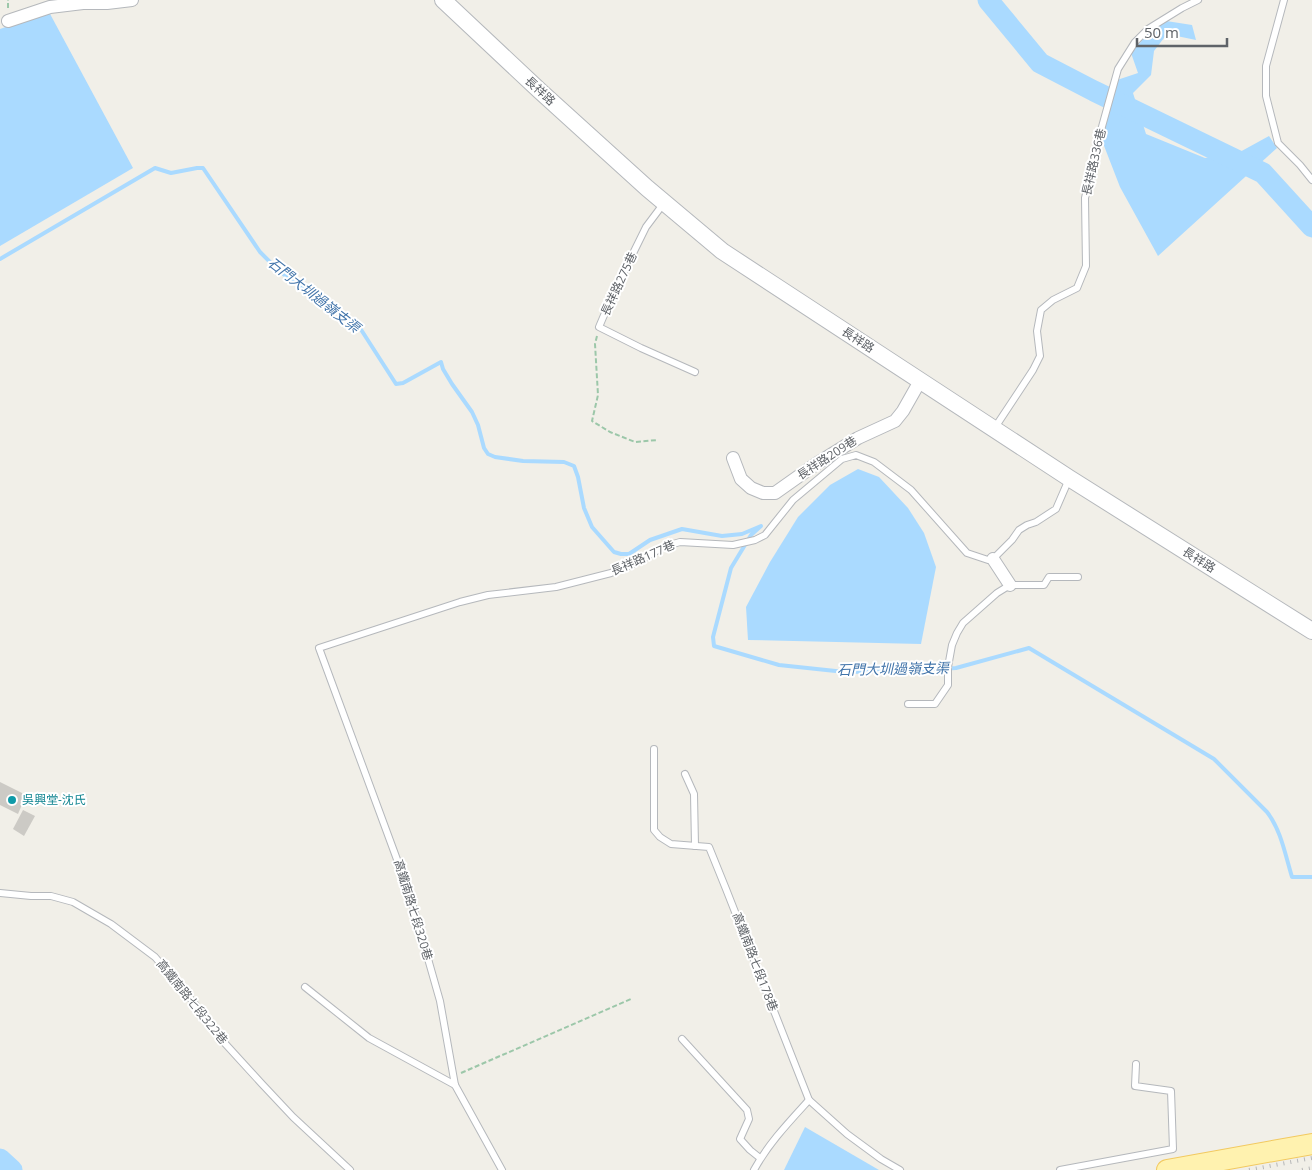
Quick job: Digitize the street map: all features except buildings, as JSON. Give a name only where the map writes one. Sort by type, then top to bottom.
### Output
[{"type":"main road","points":[[1167,1170],[1312,1144]]},
{"type":"street","points":[[8,21],[50,7],[83,3],[107,4],[132,0]]},
{"type":"street","name":"長祥路","points":[[443,0],[547,98],[647,188],[722,251],[994,430],[1312,631]]},
{"type":"street","name":"長祥路209巷","points":[[734,458],[741,479],[750,488],[763,493],[775,493],[816,464],[858,438],[895,421],[920,381]]},
{"type":"street","points":[[993,559],[1010,584]]},
{"type":"lane","name":"長祥路336巷","points":[[994,430],[1040,356],[1037,331],[1041,310],[1053,300],[1078,288],[1086,266],[1085,198],[1098,141],[1118,69],[1135,42],[1148,29],[1198,0]]},
{"type":"lane","points":[[1284,0],[1266,66],[1266,96],[1278,143],[1312,180]]},
{"type":"lane","name":"長祥路275巷","points":[[665,202],[646,227],[599,327],[695,372]]},
{"type":"lane","name":"長祥路177巷","points":[[320,648],[460,602],[488,595],[556,587],[610,573],[638,562],[662,548],[680,542],[733,546],[755,540],[765,535],[793,500],[831,468],[842,459],[856,455],[874,462],[911,490],[967,553],[983,559],[993,559]]},
{"type":"lane","points":[[993,559],[1019,530],[1056,509],[1069,478]]},
{"type":"lane","points":[[908,704],[935,704],[942,696],[948,685],[952,645],[957,633],[962,624],[997,593],[1010,584],[1044,585],[1049,576],[1078,577]]},
{"type":"lane","name":"高鐵南路七段320巷","points":[[320,648],[409,892],[440,1001],[455,1085],[502,1170]]},
{"type":"lane","name":"高鐵南路七段178巷","points":[[654,749],[654,830],[660,837],[671,844],[709,847],[809,1100],[847,1134],[881,1159],[900,1170]]},
{"type":"lane","points":[[685,774],[694,794],[694,846]]},
{"type":"lane","name":"高鐵南路七段322巷","points":[[0,893],[51,896],[73,902],[111,924],[155,957],[195,1004],[220,1038],[256,1078],[293,1117],[350,1170]]},
{"type":"lane","points":[[305,987],[369,1038],[455,1085]]},
{"type":"lane","points":[[682,1039],[746,1110],[749,1119],[740,1139],[760,1158]]},
{"type":"lane","points":[[1060,1170],[1173,1149],[1171,1091],[1135,1086],[1136,1064]]},
{"type":"lane","points":[[754,1170],[760,1158],[809,1100]]},
{"type":"path","points":[[599,327],[595,344],[598,395],[592,421],[610,432],[635,442],[658,440]]},
{"type":"path","points":[[453,1075],[466,1072],[631,999]]},
{"type":"water","points":[[49,12],[133,168],[0,246],[0,29]]},
{"type":"water","points":[[1160,20],[1192,25],[1196,40],[1167,34],[1154,51],[1151,75],[1133,93],[1146,134],[1205,158],[1238,153],[1269,136],[1277,148],[1158,256],[1120,187],[1101,138],[1117,80],[1138,73],[1131,53]]},
{"type":"water","points":[[858,469],[879,477],[908,508],[924,533],[936,567],[921,644],[748,640],[746,607],[770,562],[798,517],[830,485]]},
{"type":"water","points":[[805,1127],[879,1170],[784,1170]]},
{"type":"waterway","points":[[988,0],[1040,63],[1263,173],[1312,227]]},
{"type":"waterway","name":"石門大圳過嶺支渠","points":[[0,259],[155,168],[171,173],[203,168],[260,252],[278,270],[360,328],[396,384],[403,383],[441,362],[452,384],[472,412],[478,425],[484,448],[488,454],[495,457],[523,461],[564,462],[574,466],[584,508],[592,527],[614,552],[629,554],[650,540],[682,529],[722,536],[742,534],[761,526],[751,535],[731,568],[713,637],[714,646],[779,665],[845,672],[956,668],[1029,648],[1214,759],[1272,819],[1282,843],[1292,877],[1312,877]]},
{"type":"waterway","points":[[0,1159],[12,1170]]},
{"type":"railway","points":[[1249,1170],[1312,1158]]},
{"type":"railway","points":[[1302,1170],[1312,1168]]},
{"type":"place","name":"吳興堂-沈氏","points":[[12,800]]}]
